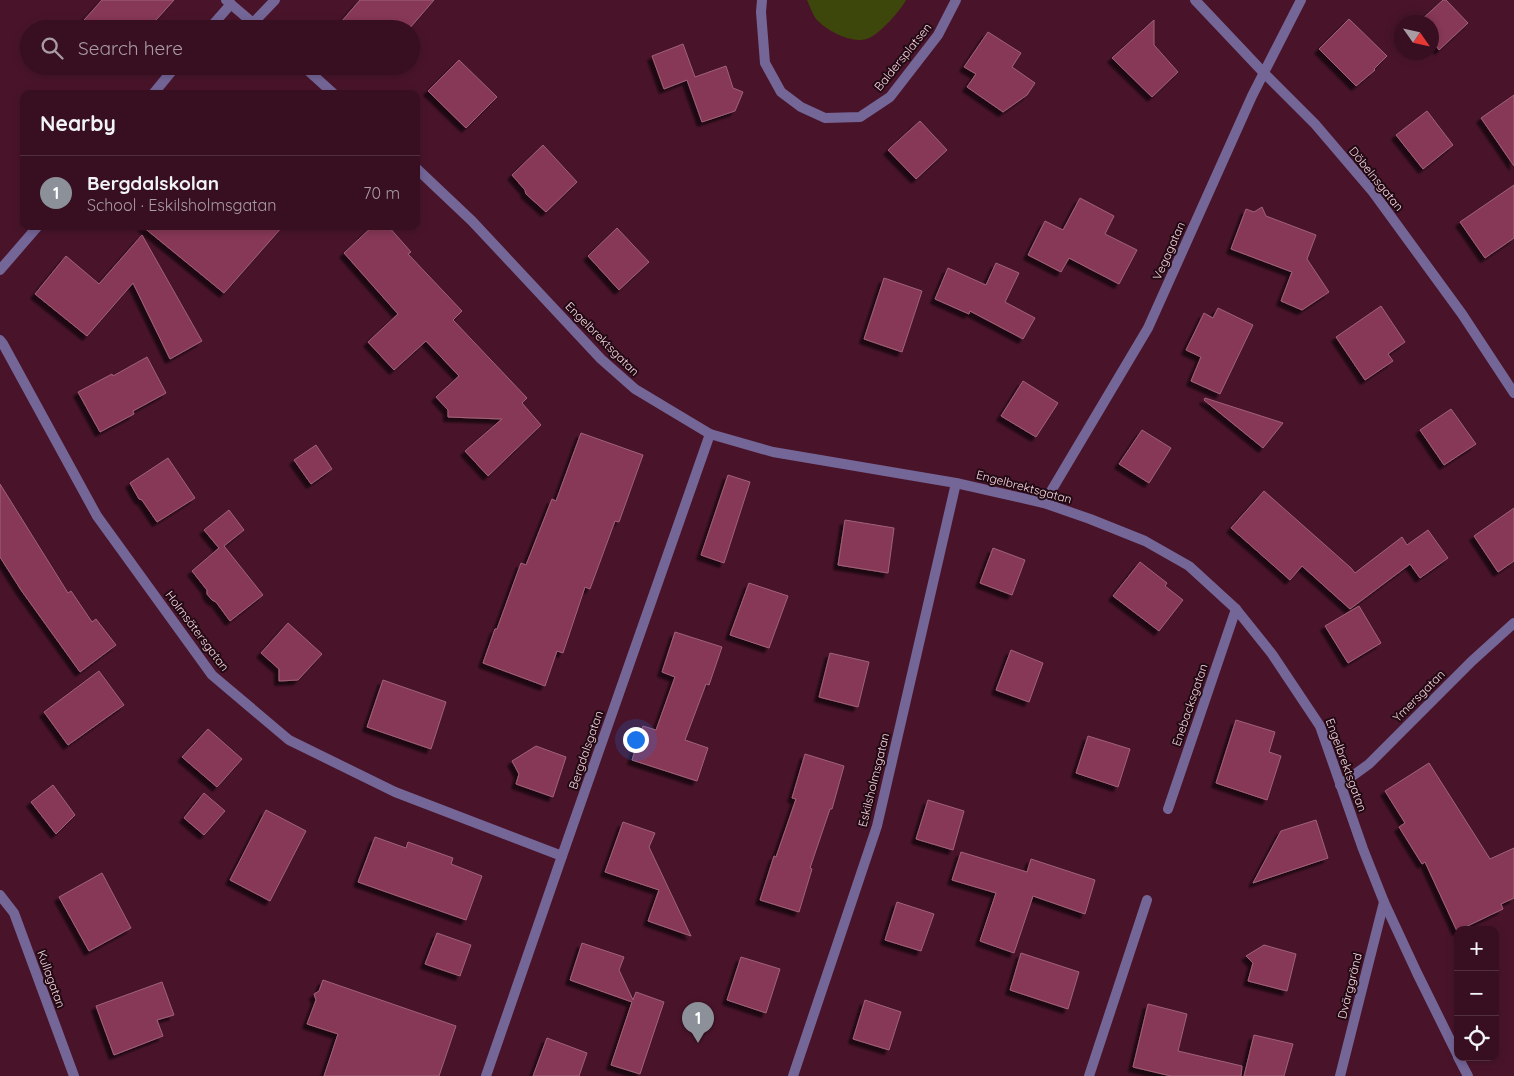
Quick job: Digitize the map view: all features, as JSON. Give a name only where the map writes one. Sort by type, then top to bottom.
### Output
[{"type":"street","points":[[261,20],[275,0]]},
{"type":"street","name":"Baldersplatsen","points":[[762,0],[764,63],[782,92],[801,107],[825,118],[860,117],[890,97],[938,35],[956,0]]},
{"type":"street","name":"Döbelnsgatan","points":[[1195,0],[1315,124],[1373,192],[1462,314],[1514,393]]},
{"type":"street","name":"Vegagatan","points":[[1044,503],[1148,328],[1263,72],[1300,0]]},
{"type":"street","points":[[216,20],[229,2],[250,20]]},
{"type":"street","points":[[156,90],[169,75]]},
{"type":"street","points":[[313,75],[330,90]]},
{"type":"street","name":"Engelbrektsgatan","points":[[420,172],[472,221],[601,359],[635,389],[710,434],[773,452],[956,483],[1044,503],[1145,541],[1189,566],[1236,609],[1272,654],[1320,726],[1363,849],[1384,902],[1416,973],[1454,1049]]},
{"type":"street","points":[[0,270],[35,230]]},
{"type":"street","name":"Holmsätersgatan","points":[[0,340],[4,344],[97,516],[212,676],[289,740],[395,792],[562,856]]},
{"type":"street","name":"Bergdalsgatan","points":[[486,1076],[710,434]]},
{"type":"street","name":"Eskilsholmsgatan","points":[[793,1076],[877,826],[956,483]]},
{"type":"street","name":"Enebacksgatan","points":[[1168,809],[1236,609]]},
{"type":"street","name":"Ymersgatan","points":[[1340,785],[1370,764],[1472,661],[1514,623]]},
{"type":"street","name":"Kullagatan","points":[[0,895],[14,913],[74,1076]]},
{"type":"street","points":[[1089,1076],[1148,900]]},
{"type":"street","name":"Dvärggränd","points":[[1340,1076],[1384,902]]},
{"type":"street","name":"Engelbrektsgatan","points":[[1460,1061],[1468,1076]]},
{"type":"green space","points":[[807,0],[906,0],[895,15],[880,30],[871,37],[858,40],[836,33],[823,25],[818,21]]},
{"type":"building","points":[[102,0],[174,0],[156,20],[84,20]]},
{"type":"building","points":[[360,0],[434,0],[417,20],[343,20]]},
{"type":"building","points":[[1443,0],[1446,0],[1468,23],[1439,50],[1439,15],[1427,15]]},
{"type":"building","points":[[1349,19],[1387,56],[1375,70],[1356,86],[1319,49]]},
{"type":"building","points":[[1154,20],[1154,45],[1178,72],[1152,97],[1112,58]]},
{"type":"building","points":[[988,32],[1021,53],[1012,67],[1035,83],[1027,95],[1003,112],[967,87],[976,74],[964,67]]},
{"type":"building","points":[[683,44],[695,77],[726,66],[733,88],[743,92],[735,111],[702,122],[687,80],[664,89],[652,56]]},
{"type":"building","points":[[459,60],[497,97],[466,128],[428,91]]},
{"type":"building","points":[[1514,95],[1514,166],[1481,118]]},
{"type":"building","points":[[1427,111],[1453,145],[1423,169],[1396,135]]},
{"type":"building","points":[[920,121],[947,150],[916,179],[888,150]]},
{"type":"building","points":[[543,145],[577,182],[546,212],[526,194],[525,190],[512,175]]},
{"type":"building","points":[[1514,185],[1514,238],[1485,258],[1460,222]]},
{"type":"building","points":[[1080,198],[1114,216],[1105,234],[1137,250],[1119,284],[1069,258],[1061,272],[1028,255],[1045,221],[1063,230]]},
{"type":"building","points":[[1262,207],[1266,216],[1316,235],[1307,259],[1329,292],[1302,310],[1281,301],[1292,272],[1231,249],[1246,209],[1254,212]]},
{"type":"building","points":[[617,228],[649,262],[619,290],[588,256]]},
{"type":"building","points":[[147,230],[279,230],[224,293]]},
{"type":"building","points":[[369,230],[392,230],[411,252],[408,254],[462,311],[453,320],[527,398],[522,403],[541,425],[488,476],[465,451],[502,419],[448,417],[448,410],[436,397],[459,376],[426,341],[394,370],[368,342],[398,314],[344,253]]},
{"type":"building","points":[[142,235],[202,341],[170,359],[133,283],[87,336],[35,294],[66,256],[99,284]]},
{"type":"building","points":[[996,263],[1019,273],[1005,302],[1035,318],[1023,339],[970,311],[969,314],[935,299],[948,268],[986,285]]},
{"type":"building","points":[[884,278],[922,291],[902,352],[864,339]]},
{"type":"building","points":[[1381,306],[1405,342],[1388,354],[1393,361],[1365,380],[1336,337]]},
{"type":"building","points":[[1218,308],[1253,325],[1220,394],[1191,381],[1201,357],[1186,350],[1204,313],[1213,318]]},
{"type":"building","points":[[147,357],[166,393],[133,411],[134,414],[100,432],[78,392],[112,374],[113,376]]},
{"type":"building","points":[[1023,381],[1058,403],[1036,437],[1001,416]]},
{"type":"building","points":[[1205,398],[1283,423],[1263,448],[1204,400]]},
{"type":"building","points":[[1451,409],[1476,444],[1444,465],[1420,430]]},
{"type":"building","points":[[1142,430],[1171,448],[1149,483],[1119,464]]},
{"type":"building","points":[[581,433],[643,455],[619,522],[615,521],[590,589],[585,587],[563,653],[557,651],[545,686],[483,663],[521,563],[526,565],[552,499],[556,501]]},
{"type":"building","points":[[316,445],[332,469],[311,484],[294,460]]},
{"type":"building","points":[[168,458],[195,498],[157,522],[142,500],[139,499],[130,483]]},
{"type":"building","points":[[728,475],[750,482],[724,563],[701,555]]},
{"type":"building","points":[[0,484],[68,593],[71,591],[92,622],[96,619],[116,645],[80,672],[21,590],[0,557]]},
{"type":"building","points":[[1264,491],[1355,573],[1402,537],[1407,545],[1428,530],[1448,558],[1420,578],[1410,564],[1350,609],[1302,566],[1290,580],[1231,528]]},
{"type":"building","points":[[1514,508],[1514,561],[1498,572],[1474,536]]},
{"type":"building","points":[[229,510],[244,530],[224,546],[263,595],[230,621],[216,602],[207,594],[207,590],[192,571],[219,548],[204,530]]},
{"type":"building","points":[[845,520],[894,528],[888,573],[838,565]]},
{"type":"building","points":[[993,548],[1025,560],[1012,595],[980,583]]},
{"type":"building","points":[[1140,562],[1167,583],[1165,586],[1183,600],[1159,631],[1113,596]]},
{"type":"building","points":[[749,583],[788,596],[769,648],[730,635]]},
{"type":"building","points":[[1359,606],[1381,643],[1348,663],[1325,626]]},
{"type":"building","points":[[288,623],[322,654],[298,680],[279,681],[279,669],[261,653]]},
{"type":"building","points":[[675,632],[722,647],[709,685],[706,684],[685,740],[708,748],[697,781],[632,760],[643,726],[656,730],[675,677],[662,672]]},
{"type":"building","points":[[1011,650],[1043,663],[1029,702],[996,690]]},
{"type":"building","points":[[830,653],[869,662],[858,707],[819,697]]},
{"type":"building","points":[[99,671],[124,705],[68,745],[44,712]]},
{"type":"building","points":[[383,680],[446,702],[431,749],[367,727]]},
{"type":"building","points":[[1236,720],[1275,732],[1269,752],[1281,756],[1267,800],[1216,783]]},
{"type":"building","points":[[208,729],[242,759],[217,787],[182,757]]},
{"type":"building","points":[[1088,736],[1130,749],[1118,787],[1076,773]]},
{"type":"building","points":[[536,746],[566,757],[553,797],[516,784],[519,774],[512,761]]},
{"type":"building","points":[[805,754],[844,766],[832,809],[830,809],[810,868],[812,869],[799,912],[760,900],[774,856],[776,857],[796,799],[792,798]]},
{"type":"building","points":[[1429,763],[1490,859],[1514,848],[1514,898],[1501,904],[1503,909],[1467,926],[1455,926],[1425,862],[1422,864],[1399,827],[1405,823],[1385,791]]},
{"type":"building","points":[[53,785],[75,815],[56,834],[31,802]]},
{"type":"building","points":[[204,793],[225,811],[204,835],[184,818]]},
{"type":"building","points":[[928,800],[964,811],[953,850],[916,839]]},
{"type":"building","points":[[266,810],[306,831],[270,901],[230,880]]},
{"type":"building","points":[[1316,820],[1328,858],[1253,883],[1281,831]]},
{"type":"building","points":[[623,822],[655,833],[649,847],[691,936],[648,921],[659,890],[605,872]]},
{"type":"building","points":[[375,837],[406,848],[408,842],[453,858],[451,864],[482,876],[466,920],[358,882]]},
{"type":"building","points":[[961,852],[1027,872],[1031,859],[1095,880],[1085,914],[1033,896],[1014,953],[980,941],[996,893],[952,880]]},
{"type":"building","points":[[102,873],[131,928],[89,951],[59,897]]},
{"type":"building","points":[[897,902],[934,914],[921,951],[885,940]]},
{"type":"building","points":[[437,933],[471,945],[460,976],[425,964]]},
{"type":"building","points":[[582,943],[624,957],[619,970],[633,1000],[636,992],[664,1002],[640,1074],[611,1065],[632,1002],[570,980]]},
{"type":"building","points":[[1264,945],[1296,954],[1287,991],[1248,981],[1253,963],[1246,956]]},
{"type":"building","points":[[1021,953],[1079,972],[1068,1009],[1010,990]]},
{"type":"building","points":[[741,957],[780,969],[766,1013],[727,1000]]},
{"type":"building","points":[[323,980],[456,1026],[439,1076],[324,1076],[338,1034],[307,1024],[316,1000],[314,994],[319,991]]},
{"type":"building","points":[[162,982],[174,1015],[157,1020],[163,1036],[114,1055],[96,1006]]},
{"type":"building","points":[[865,1000],[901,1012],[889,1050],[853,1039]]},
{"type":"building","points":[[1148,1004],[1187,1014],[1178,1051],[1242,1066],[1241,1076],[1171,1076],[1133,1067]]},
{"type":"building","points":[[1254,1035],[1293,1044],[1284,1076],[1244,1076]]},
{"type":"building","points":[[547,1038],[587,1053],[579,1076],[533,1076]]},
{"type":"place","name":"Bergdalskolan","points":[[698,1043]]}]
